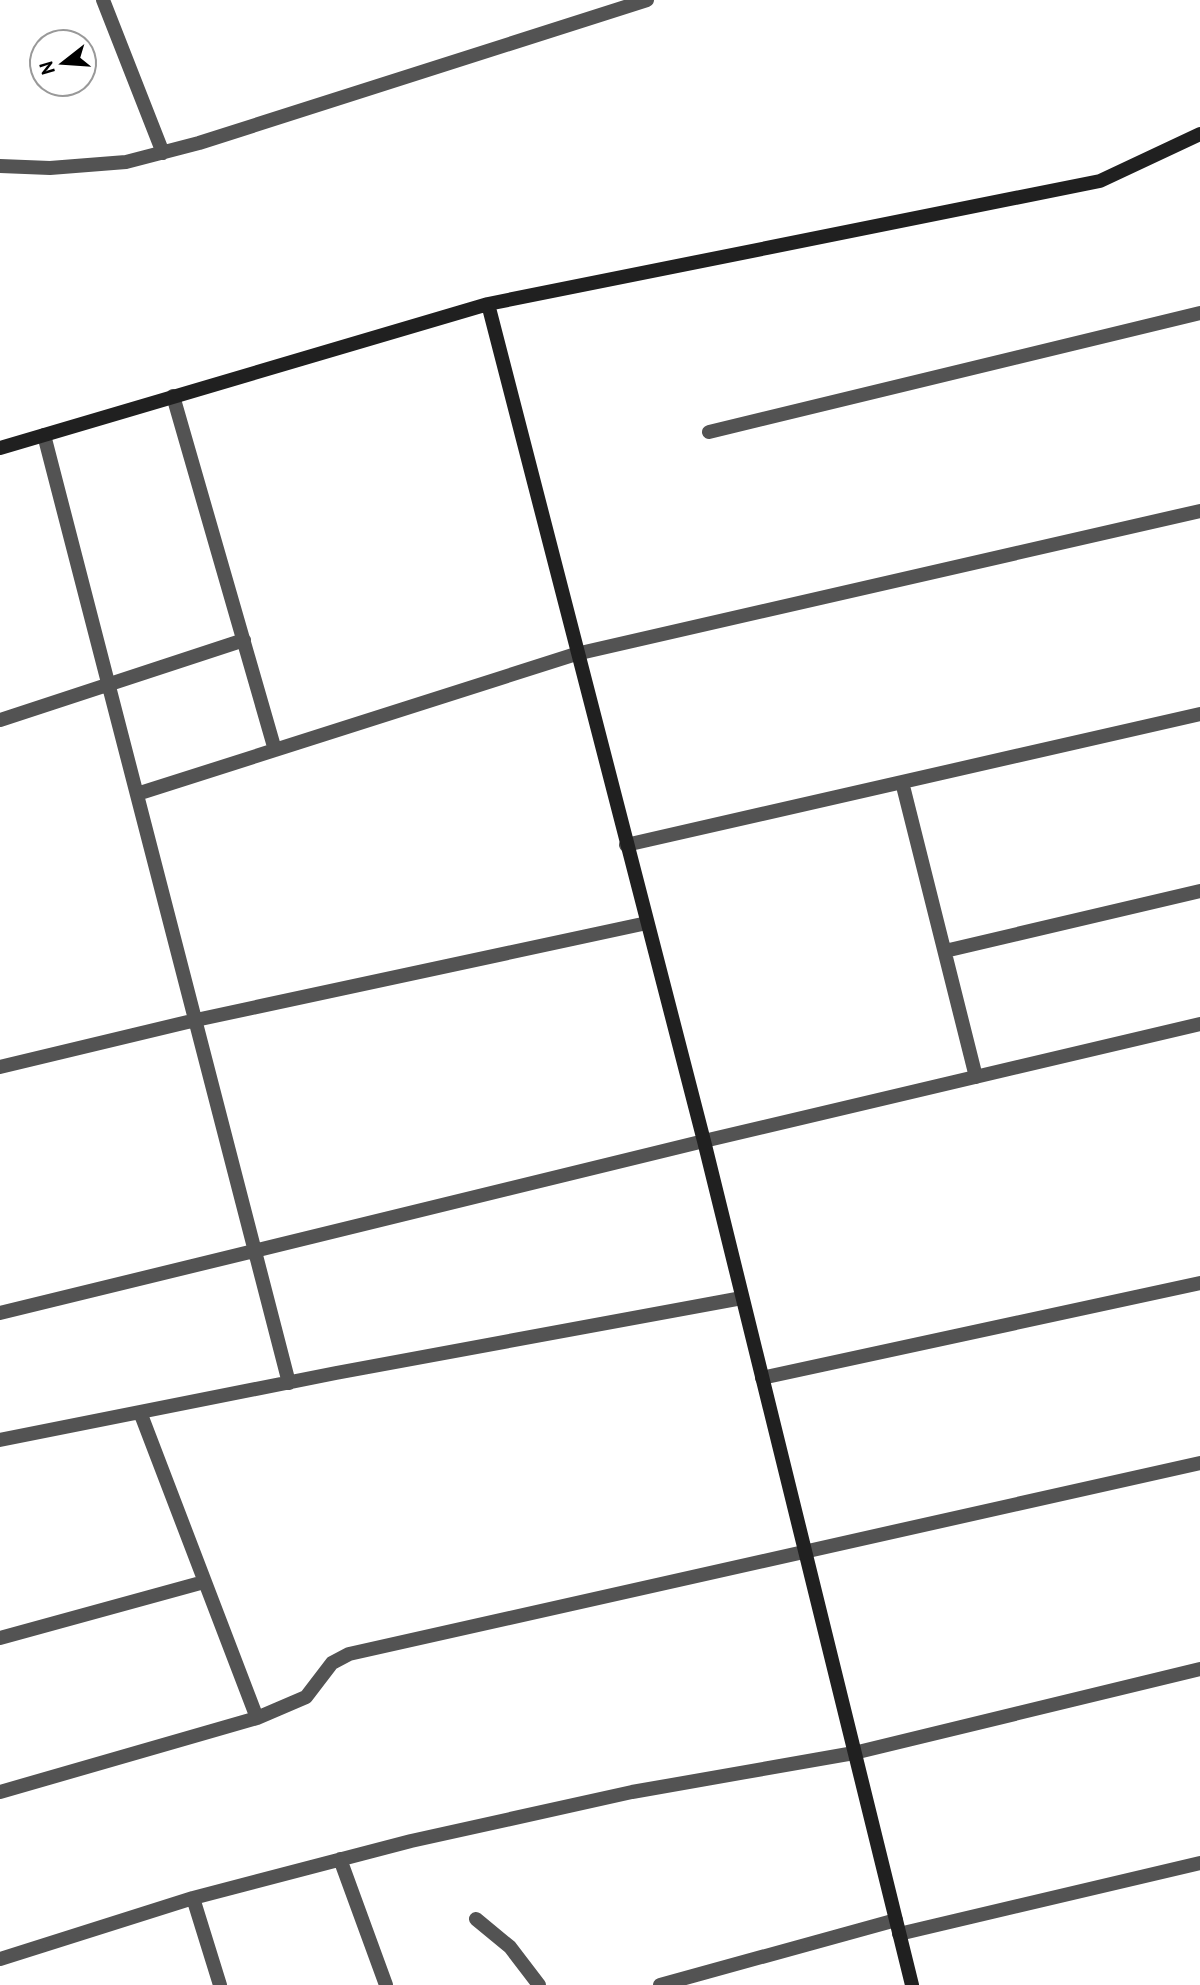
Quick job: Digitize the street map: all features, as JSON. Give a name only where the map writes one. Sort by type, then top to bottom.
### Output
[{"type":"street","points":[[103,0],[163,153]]},
{"type":"street","points":[[0,166],[50,168],[126,162],[163,153],[647,0]]},
{"type":"street","points":[[0,448],[488,303],[1100,181],[1200,134]]},
{"type":"street","points":[[488,303],[576,654],[704,1141],[912,1985]]},
{"type":"street","points":[[709,432],[1200,313]]},
{"type":"street","points":[[173,396],[275,750]]},
{"type":"street","points":[[44,435],[289,1383]]},
{"type":"street","points":[[138,794],[576,654],[1200,511]]},
{"type":"street","points":[[0,720],[244,640]]},
{"type":"street","points":[[626,845],[1200,714]]},
{"type":"street","points":[[902,782],[976,1077]]},
{"type":"street","points":[[945,951],[1200,891]]},
{"type":"street","points":[[0,1067],[196,1020],[647,923]]},
{"type":"street","points":[[0,1313],[704,1141],[1200,1024]]},
{"type":"street","points":[[762,1378],[1200,1283]]},
{"type":"street","points":[[0,1440],[742,1298]]},
{"type":"street","points":[[140,1412],[257,1718]]},
{"type":"street","points":[[0,1792],[257,1718],[306,1697],[332,1663],[349,1654],[1200,1463]]},
{"type":"street","points":[[0,1638],[204,1582]]},
{"type":"street","points":[[0,1959],[193,1898],[424,1838],[632,1792],[855,1753],[1200,1669]]},
{"type":"street","points":[[340,1859],[386,1985]]},
{"type":"street","points":[[660,1985],[898,1927],[1200,1864]]},
{"type":"street","points":[[193,1898],[220,1985]]},
{"type":"street","points":[[476,1919],[510,1947],[539,1985]]}]
